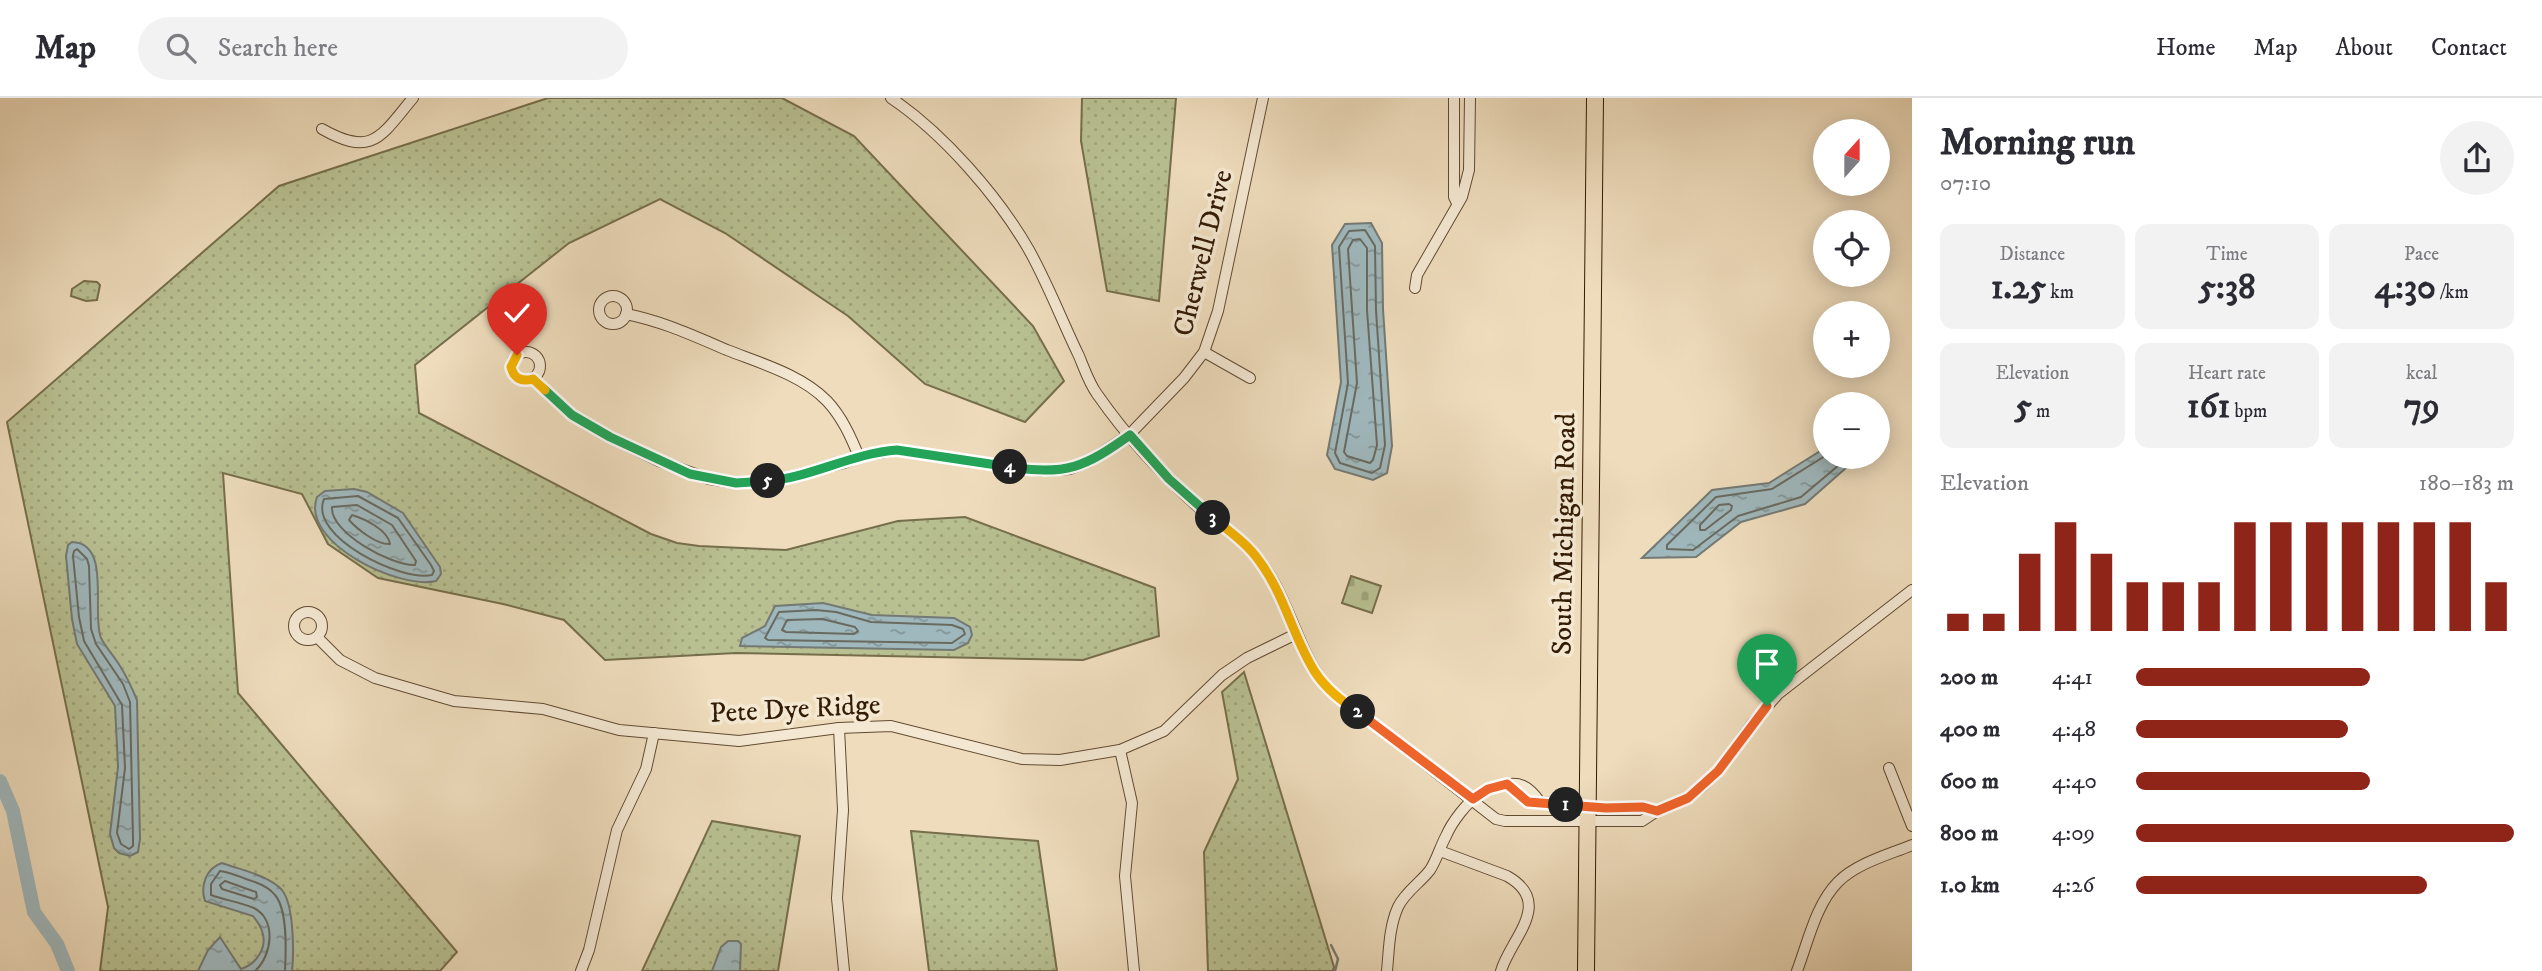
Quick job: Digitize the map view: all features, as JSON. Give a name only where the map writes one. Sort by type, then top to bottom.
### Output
[{"type":"main road","name":"South Michigan Road","points":[[1586,971],[1595,98]]},
{"type":"street","points":[[322,129],[347,142],[369,141],[385,131],[414,98]]},
{"type":"street","points":[[891,98],[938,135],[963,161],[1001,210],[1029,250],[1096,392],[1169,479],[1252,551],[1286,605],[1296,634],[1315,672],[1335,696],[1473,799],[1487,814],[1505,821],[1643,807],[1657,811],[1688,798],[1718,771],[1778,694],[1912,590]]},
{"type":"street","name":"Cherwell Drive","points":[[533,379],[572,415],[610,437],[659,461],[709,479],[736,483],[777,480],[859,457],[897,450],[1055,471],[1087,463],[1130,435],[1184,378],[1204,352],[1218,311],[1263,98]]},
{"type":"street","points":[[1454,98],[1454,197],[1457,204]]},
{"type":"street","points":[[1415,288],[1417,275],[1467,184],[1470,98]]},
{"type":"street","points":[[1454,117],[1470,116]]},
{"type":"street","points":[[626,314],[650,319],[682,331],[764,365],[814,390],[839,415],[859,457]]},
{"type":"street","points":[[1204,352],[1250,378]]},
{"type":"street","name":"Pete Dye Ridge","points":[[317,637],[340,660],[375,678],[454,701],[543,709],[619,730],[739,741],[839,727],[891,726],[1023,759],[1060,760],[1120,750],[1164,731],[1222,675],[1247,658],[1296,634]]},
{"type":"street","points":[[839,727],[843,827],[837,898],[844,971]]},
{"type":"street","points":[[580,971],[589,950],[617,830],[646,769],[654,733]]},
{"type":"street","points":[[1120,750],[1132,803],[1125,876],[1134,971]]},
{"type":"street","points":[[1889,768],[1912,826]]},
{"type":"street","points":[[1387,971],[1390,939],[1398,908],[1410,890],[1428,873],[1447,833],[1473,799],[1488,789],[1519,783],[1529,788],[1540,802],[1587,813]]},
{"type":"street","points":[[1797,971],[1825,899],[1839,881],[1855,869],[1912,845]]},
{"type":"street","points":[[1440,851],[1507,876],[1523,889],[1529,910],[1527,919],[1520,936],[1507,954],[1501,971]]},
{"type":"green space","points":[[548,98],[782,98],[854,136],[1033,326],[1064,381],[1025,422],[925,384],[848,316],[725,233],[660,199],[569,243],[415,365],[419,413],[651,534],[677,543],[786,550],[898,521],[965,517],[1155,588],[1159,636],[1083,660],[736,653],[605,660],[564,620],[503,604],[378,578],[328,544],[302,494],[223,473],[238,693],[457,952],[440,971],[100,971],[108,907],[7,422],[279,186]]},
{"type":"green space","points":[[1082,98],[1176,98],[1159,301],[1107,291],[1081,141]]},
{"type":"green space","points":[[84,281],[97,282],[100,285],[97,300],[86,301],[71,296],[72,289]]},
{"type":"green space","points":[[1351,576],[1381,586],[1372,613],[1342,603]]},
{"type":"green space","points":[[1244,672],[1333,971],[1208,971],[1204,852],[1238,779],[1222,692]]},
{"type":"green space","points":[[712,821],[800,836],[778,971],[642,971]]},
{"type":"green space","points":[[911,831],[1038,841],[1057,971],[929,971]]},
{"type":"water","points":[[1371,223],[1382,243],[1383,309],[1392,446],[1387,473],[1373,480],[1335,469],[1327,455],[1341,382],[1332,245],[1345,224]]},
{"type":"water","points":[[1813,456],[1813,469],[1845,469],[1805,504],[1741,522],[1696,557],[1642,558],[1712,490],[1769,483]]},
{"type":"water","points":[[354,489],[367,492],[403,513],[440,567],[441,574],[436,581],[420,582],[378,571],[357,560],[323,531],[316,514],[317,497],[325,491]]},
{"type":"water","points":[[72,542],[84,545],[92,554],[98,581],[101,638],[123,670],[137,700],[140,839],[138,852],[130,856],[119,853],[114,848],[110,834],[118,767],[115,706],[77,644],[66,556],[68,545]]},
{"type":"water","points":[[823,603],[872,615],[954,618],[970,627],[972,635],[968,643],[954,650],[740,646],[742,638],[765,626],[775,606]]},
{"type":"water","points":[[222,863],[262,877],[282,890],[291,917],[292,971],[198,971],[208,950],[220,937],[241,969],[256,959],[262,949],[261,929],[253,916],[205,901],[203,889],[208,873]]},
{"type":"water","points":[[728,941],[738,941],[741,944],[740,971],[712,971],[721,947]]},
{"type":"waterway","points":[[0,781],[13,811],[34,912],[57,944],[68,971]]},
{"type":"waterway","points":[[1331,945],[1338,959],[1335,971]]},
{"type":"route","points":[[517,355],[513,358],[511,367],[515,376],[524,380],[533,379],[572,415],[610,437],[690,474],[736,483],[777,480],[862,456],[897,450],[1055,471],[1087,463],[1130,435],[1196,505],[1252,551],[1286,605],[1296,634],[1315,672],[1326,687],[1473,799],[1488,789],[1507,784],[1528,802],[1606,808],[1643,807],[1657,811],[1688,798],[1703,786],[1718,771],[1767,706]]}]
